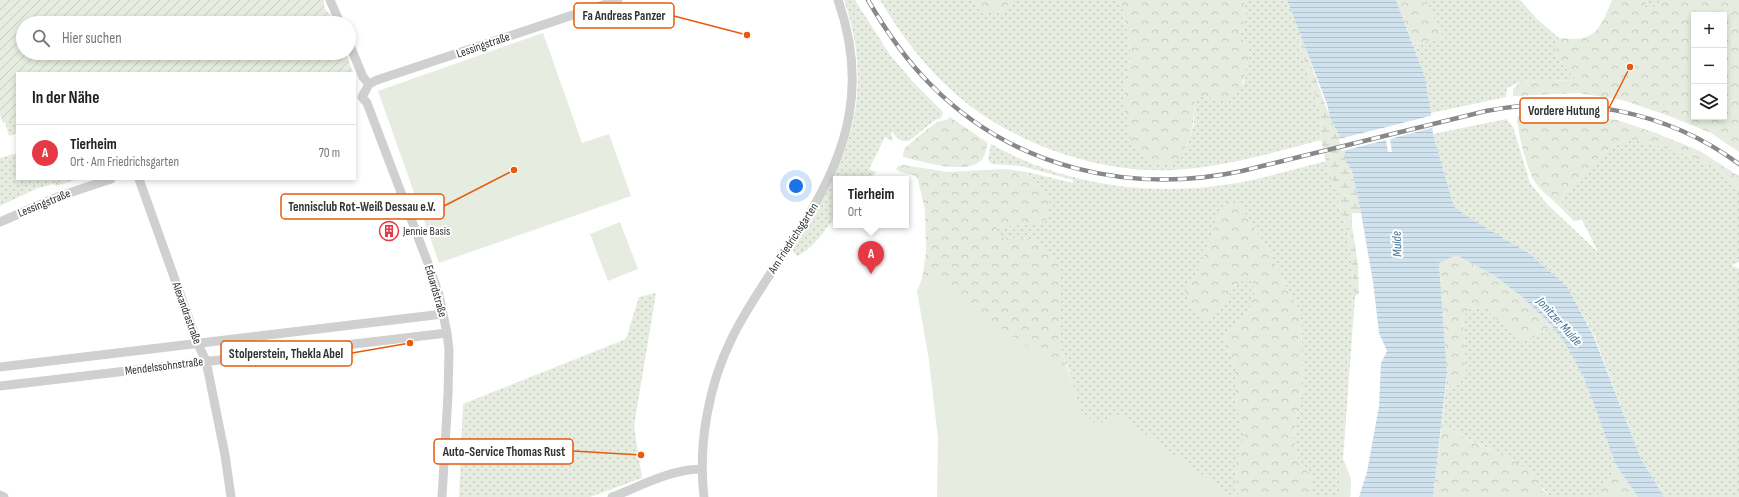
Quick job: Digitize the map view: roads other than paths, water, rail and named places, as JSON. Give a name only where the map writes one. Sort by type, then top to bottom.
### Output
[{"type":"street","points":[[330,0],[337,16]]},
{"type":"street","name":"Lessingstraße","points":[[369,84],[377,80],[618,0]]},
{"type":"street","name":"Am Friedrichsgarten","points":[[704,497],[702,469],[703,444],[708,414],[715,383],[731,339],[758,291],[816,203],[832,171],[844,138],[851,104],[852,60],[846,25],[838,0]]},
{"type":"street","points":[[356,60],[363,77],[369,84],[358,97]]},
{"type":"street","name":"Eduardstraße","points":[[358,97],[367,103],[418,235],[439,295],[447,333],[448,395],[442,497]]},
{"type":"street","name":"Lessingstraße","points":[[0,222],[60,196],[108,180]]},
{"type":"street","name":"Alexandrastraße","points":[[139,180],[198,344],[206,361],[226,455],[231,497]]},
{"type":"street","name":"Mendelssohnstraße","points":[[0,367],[443,314]]},
{"type":"street","name":"Mendelssohnstraße","points":[[0,386],[447,333]]},
{"type":"street","points":[[612,497],[676,472],[689,469],[702,469]]},
{"type":"street","points":[[0,495],[4,497]]},
{"type":"water","points":[[1287,0],[1396,0],[1425,77],[1433,134],[1454,207],[1530,254],[1568,288],[1593,335],[1641,459],[1664,497],[1638,497],[1616,465],[1584,378],[1566,345],[1552,326],[1522,297],[1495,276],[1456,255],[1439,263],[1447,373],[1433,497],[1359,497],[1367,472],[1379,406],[1381,363],[1387,351],[1379,333],[1373,282],[1352,171],[1345,161],[1345,153],[1339,135],[1330,118],[1327,104]]},
{"type":"railway","points":[[868,0],[889,34],[913,66],[931,85],[963,114],[998,137],[1036,155],[1075,168],[1116,176],[1158,179],[1200,178],[1242,171],[1486,111],[1519,106],[1552,105],[1585,106],[1618,111],[1650,119],[1681,131],[1711,146],[1739,164]]},
{"type":"place","name":"Fa Andreas Panzer","points":[[747,35]]},
{"type":"place","name":"Vordere Hutung","points":[[1630,67]]},
{"type":"place","name":"Tennisclub Rot-Weiß Dessau e.V.","points":[[514,170]]},
{"type":"place","name":"Jennie Basis","points":[[389,231]]},
{"type":"place","name":"Tierheim","points":[[871,274]]},
{"type":"place","name":"Stolperstein, Thekla Abel","points":[[410,343]]},
{"type":"place","name":"Auto-Service Thomas Rust","points":[[641,455]]},
{"type":"water label","name":"Mulde","points":[[1396,244]]},
{"type":"water label","name":"Jonitzer Mulde","points":[[1560,321]]}]
